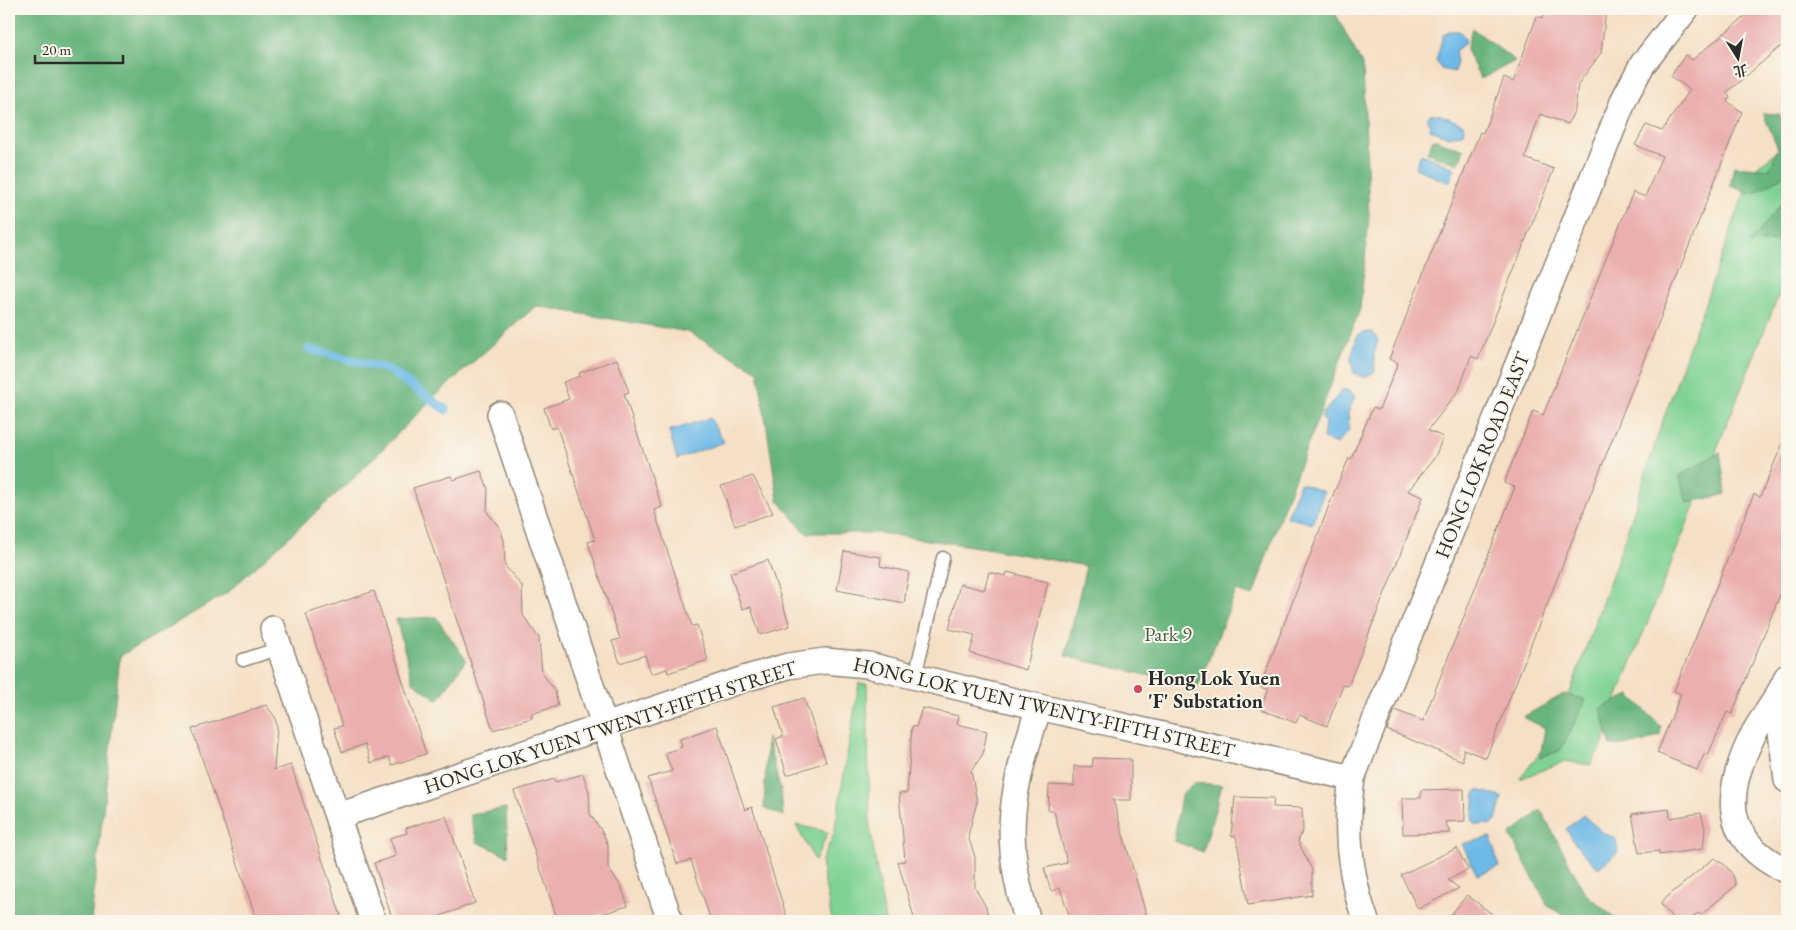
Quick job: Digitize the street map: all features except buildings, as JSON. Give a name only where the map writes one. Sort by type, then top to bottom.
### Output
[{"type":"street","name":"HONG LOK ROAD EAST","points":[[1366,921],[1357,891],[1350,849],[1352,778],[1625,97],[1642,65],[1686,9]]},
{"type":"street","points":[[500,414],[606,725],[670,921]]},
{"type":"street","points":[[276,638],[373,921]]},
{"type":"street","name":"HONG LOK YUEN TWENTY-FIFTH STREET","points":[[338,816],[606,725],[788,666],[826,661],[847,661],[915,676],[1039,707],[1352,778]]},
{"type":"street","points":[[1784,686],[1781,732],[1787,780]]},
{"type":"street","points":[[1784,686],[1754,734],[1736,778],[1732,796],[1738,830],[1758,854],[1787,871]]},
{"type":"street","points":[[1028,921],[1016,877],[1011,845],[1012,809],[1018,771],[1039,707]]},
{"type":"lane","points":[[915,676],[943,558]]},
{"type":"lane","points":[[243,660],[276,638]]},
{"type":"green space","name":"Park 9","points":[[9,9],[1333,9],[1363,66],[1369,218],[1360,309],[1281,514],[1253,596],[1236,591],[1198,687],[1065,656],[1086,566],[985,548],[879,533],[806,533],[778,500],[758,371],[688,332],[536,306],[434,397],[356,476],[227,593],[120,656],[91,921],[9,921]]},
{"type":"green space","points":[[1472,28],[1515,61],[1481,79],[1466,50]]},
{"type":"green space","points":[[1763,113],[1779,114],[1787,130],[1787,174],[1753,194],[1730,186],[1734,166],[1770,169],[1778,148]]},
{"type":"green space","points":[[1433,139],[1464,150],[1458,164],[1427,153]]},
{"type":"green space","points":[[1787,144],[1787,274],[1614,706],[1604,742],[1590,765],[1565,761],[1520,779],[1557,729],[1623,544],[1661,426],[1752,171]]},
{"type":"green space","points":[[1787,197],[1787,240],[1749,243],[1784,201]]},
{"type":"green space","points":[[1720,452],[1726,494],[1687,503],[1679,476]]},
{"type":"green space","points":[[436,617],[466,660],[438,700],[413,682],[396,619]]},
{"type":"green space","points":[[859,683],[867,684],[870,827],[885,921],[832,921],[821,862],[834,834]]},
{"type":"green space","points":[[1564,694],[1586,700],[1560,751],[1540,757],[1545,728],[1523,717]]},
{"type":"green space","points":[[1630,695],[1661,726],[1660,735],[1642,743],[1611,746],[1601,708]]},
{"type":"green space","points":[[767,738],[781,791],[783,816],[764,808]]},
{"type":"green space","points":[[1193,783],[1222,785],[1203,852],[1174,841],[1181,796]]},
{"type":"green space","points":[[506,808],[508,856],[477,842],[470,814]]},
{"type":"green space","points":[[1541,810],[1585,893],[1618,921],[1574,921],[1548,906],[1510,835]]},
{"type":"green space","points":[[796,825],[828,832],[815,861]]},
{"type":"water","points":[[1449,31],[1459,31],[1465,37],[1465,43],[1455,51],[1457,62],[1454,72],[1441,69],[1436,61],[1443,35]]},
{"type":"water","points":[[1438,114],[1463,124],[1465,133],[1449,137],[1431,130],[1427,119],[1430,115]]},
{"type":"water","points":[[1421,154],[1455,168],[1449,183],[1415,168]]},
{"type":"water","points":[[1363,332],[1373,332],[1378,341],[1374,354],[1375,371],[1364,378],[1354,373],[1351,358],[1357,336]]},
{"type":"water","points":[[1343,389],[1355,396],[1348,413],[1349,430],[1337,444],[1323,439],[1325,423],[1321,416]]},
{"type":"water","points":[[710,418],[724,442],[677,459],[669,431]]},
{"type":"water","points":[[1300,483],[1324,492],[1312,524],[1287,517]]},
{"type":"water","points":[[1478,790],[1502,797],[1496,821],[1493,824],[1476,825],[1472,822],[1475,794]]},
{"type":"water","points":[[1583,815],[1602,832],[1616,839],[1618,852],[1598,868],[1576,845],[1566,829]]},
{"type":"water","points":[[1491,837],[1499,867],[1477,875],[1462,844]]},
{"type":"waterway","points":[[309,349],[387,369],[446,410]]},
{"type":"place","name":"Hong Lok Yuen 'F' Substation","points":[[1138,689]]}]
